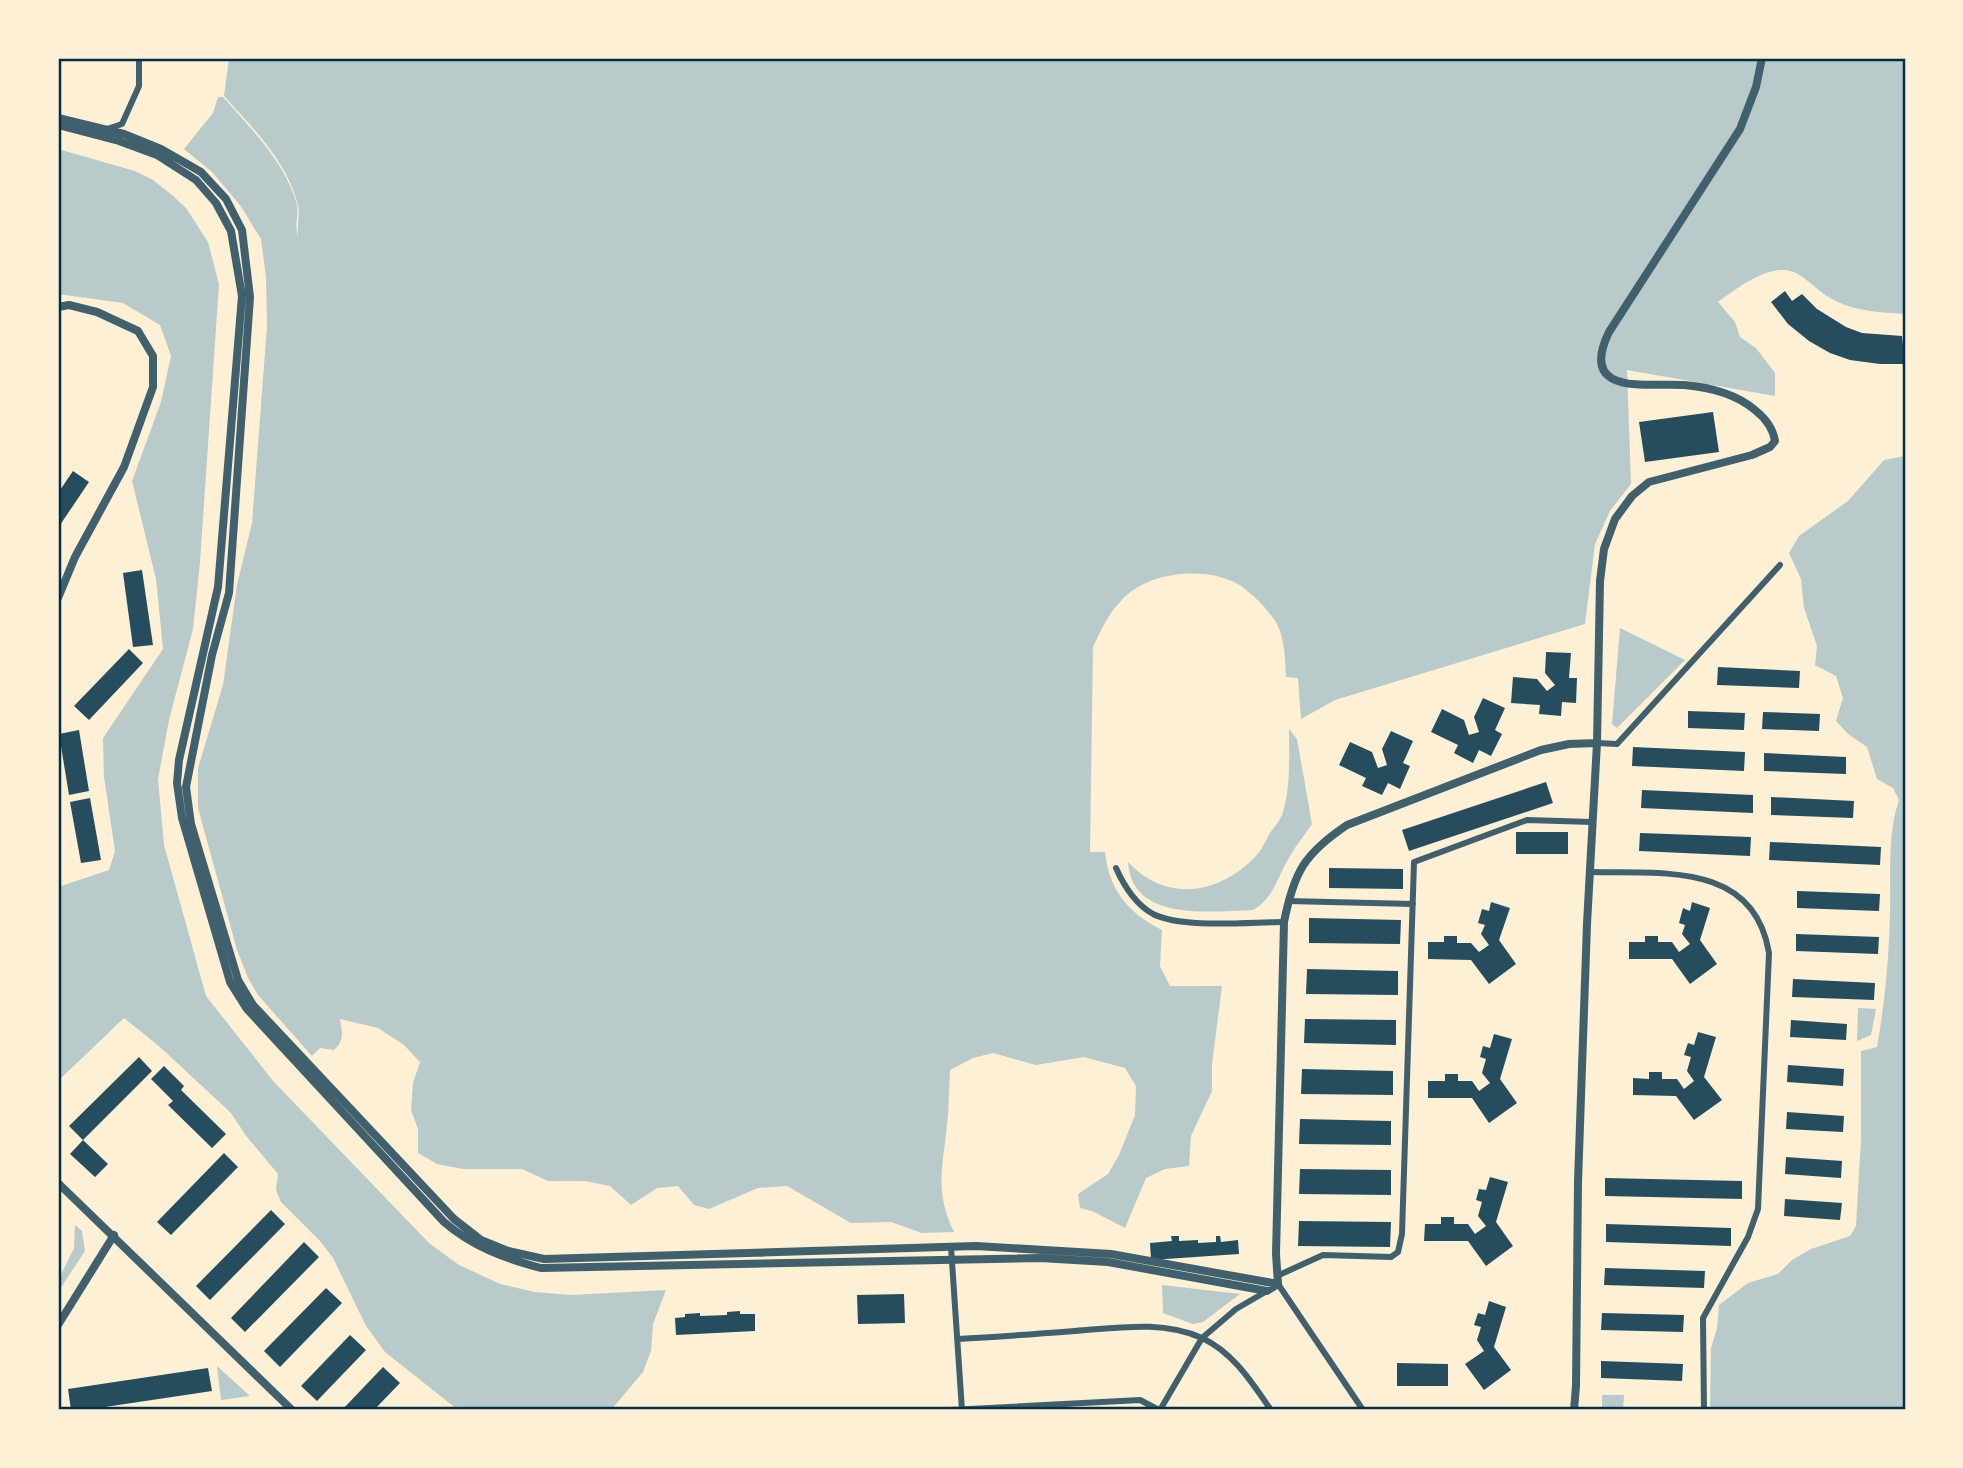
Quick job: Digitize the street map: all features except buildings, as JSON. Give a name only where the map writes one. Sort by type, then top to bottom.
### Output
[{"type":"street","points":[[122,124],[139,86],[139,58]]},
{"type":"street","points":[[1574,1410],[1578,1182],[1597,743],[1600,581],[1604,550],[1615,519],[1632,496],[1649,482],[1752,455],[1770,447],[1775,441],[1774,432],[1764,416],[1749,404],[1712,390],[1686,385],[1632,385],[1612,379],[1601,367],[1600,351],[1609,332],[1740,129],[1756,88],[1762,58]]},
{"type":"street","points":[[58,118],[131,137],[161,149],[201,172],[226,199],[242,230],[250,297],[229,593],[212,654],[186,788],[191,824],[238,980],[253,1005],[454,1219],[481,1240],[508,1251],[544,1259],[951,1247],[1111,1254],[1279,1280]]},
{"type":"street","points":[[103,129],[122,124]]},
{"type":"street","points":[[122,124],[131,137]]},
{"type":"street","points":[[58,125],[119,141],[157,155],[196,180],[216,203],[231,231],[242,296],[218,587],[179,760],[177,783],[182,818],[230,982],[247,1009],[444,1222],[475,1245],[505,1258],[541,1268],[1040,1258],[1108,1262],[1268,1291]]},
{"type":"street","points":[[58,307],[69,305],[97,312],[138,331],[153,356],[153,387],[124,467],[75,556],[58,598]]},
{"type":"street","points":[[1361,1410],[1279,1280],[1276,1254],[1284,922],[1299,869],[1326,839],[1347,825],[1541,750],[1569,744],[1617,744],[1780,565]]},
{"type":"street","points":[[950,1410],[1140,1400],[1159,1410],[1202,1338],[1236,1309],[1268,1291],[1279,1280],[1323,1255],[1391,1257],[1398,1252],[1402,1234],[1414,862],[1527,820],[1592,822]]},
{"type":"street","points":[[1116,868],[1124,886],[1138,903],[1154,914],[1175,921],[1284,922]]},
{"type":"street","points":[[1590,872],[1684,876],[1724,886],[1739,896],[1753,911],[1767,941],[1769,954],[1758,1209],[1748,1237],[1703,1318],[1704,1410]]},
{"type":"street","points":[[1288,901],[1413,904]]},
{"type":"street","points":[[58,1183],[292,1410]]},
{"type":"street","points":[[58,1325],[114,1235]]},
{"type":"street","points":[[951,1247],[962,1410]]},
{"type":"street","points":[[958,1339],[1139,1327],[1175,1330],[1202,1338],[1240,1366],[1272,1410]]},
{"type":"shaded area","points":[[229,58],[1905,58],[1905,314],[1870,311],[1844,305],[1791,271],[1769,272],[1746,283],[1718,302],[1735,322],[1740,337],[1756,348],[1775,373],[1775,396],[1627,370],[1631,484],[1610,511],[1595,544],[1585,624],[1335,700],[1301,719],[1298,678],[1286,677],[1280,630],[1265,607],[1241,586],[1207,575],[1175,575],[1145,584],[1132,591],[1116,606],[1093,647],[1090,852],[1105,852],[1111,878],[1122,899],[1139,916],[1162,930],[1160,966],[1170,986],[1222,986],[1212,1064],[1212,1091],[1191,1136],[1189,1166],[1165,1169],[1146,1178],[1125,1228],[1092,1211],[1080,1208],[1078,1194],[1108,1174],[1119,1155],[1135,1115],[1136,1086],[1125,1068],[1084,1057],[1036,1065],[993,1053],[973,1058],[950,1070],[942,1191],[954,1232],[922,1233],[891,1222],[851,1223],[787,1186],[758,1188],[709,1209],[694,1205],[678,1186],[657,1188],[631,1205],[610,1186],[585,1181],[548,1181],[522,1169],[463,1169],[437,1164],[418,1153],[418,1129],[411,1110],[413,1083],[420,1062],[404,1045],[378,1028],[340,1019],[342,1036],[334,1050],[320,1048],[312,1056],[258,995],[237,950],[198,808],[198,768],[223,685],[237,585],[252,523],[267,326],[266,277],[261,239],[240,205],[212,172],[184,149],[213,113],[218,97],[223,97],[256,134],[285,175],[297,205],[298,237],[299,211],[293,189],[277,160],[257,133],[224,96]]},
{"type":"shaded area","points":[[58,149],[135,171],[153,180],[172,195],[186,208],[208,242],[219,284],[193,629],[169,720],[158,779],[164,845],[206,996],[274,1082],[429,1243],[459,1265],[500,1284],[535,1292],[571,1295],[666,1290],[653,1324],[651,1351],[643,1372],[611,1410],[458,1410],[385,1352],[366,1326],[333,1258],[281,1202],[276,1190],[278,1174],[231,1113],[160,1047],[124,1018],[58,1081],[58,887],[109,870],[115,851],[104,777],[103,738],[163,649],[156,579],[132,481],[161,402],[171,356],[160,325],[123,303],[58,294]]},
{"type":"shaded area","points":[[1905,456],[1905,1410],[1710,1410],[1711,1348],[1717,1328],[1719,1305],[1748,1283],[1778,1274],[1792,1260],[1811,1249],[1850,1236],[1856,1226],[1861,1139],[1861,1051],[1877,1047],[1880,1030],[1889,946],[1891,841],[1899,800],[1893,788],[1877,779],[1867,747],[1848,734],[1836,721],[1843,698],[1836,676],[1815,665],[1817,646],[1804,608],[1801,579],[1789,553],[1799,536],[1848,501],[1884,460]]},
{"type":"shaded area","points":[[1620,628],[1685,660],[1617,728],[1612,724]]},
{"type":"shaded area","points":[[1289,729],[1297,739],[1312,824],[1292,852],[1266,900],[1253,910],[1217,912],[1177,909],[1158,904],[1143,895],[1133,882],[1128,862],[1159,884],[1192,889],[1226,879],[1258,854],[1281,818],[1285,805],[1289,772]]},
{"type":"shaded area","points":[[1858,1008],[1876,1009],[1871,1035],[1857,1041]]},
{"type":"shaded area","points":[[75,1225],[82,1231],[85,1251],[58,1292],[58,1281],[74,1248]]},
{"type":"shaded area","points":[[1162,1285],[1240,1294],[1203,1322],[1193,1324],[1163,1313]]},
{"type":"shaded area","points":[[217,1366],[250,1396],[221,1400]]},
{"type":"shaded area","points":[[1602,1395],[1624,1395],[1623,1410],[1602,1410]]}]
